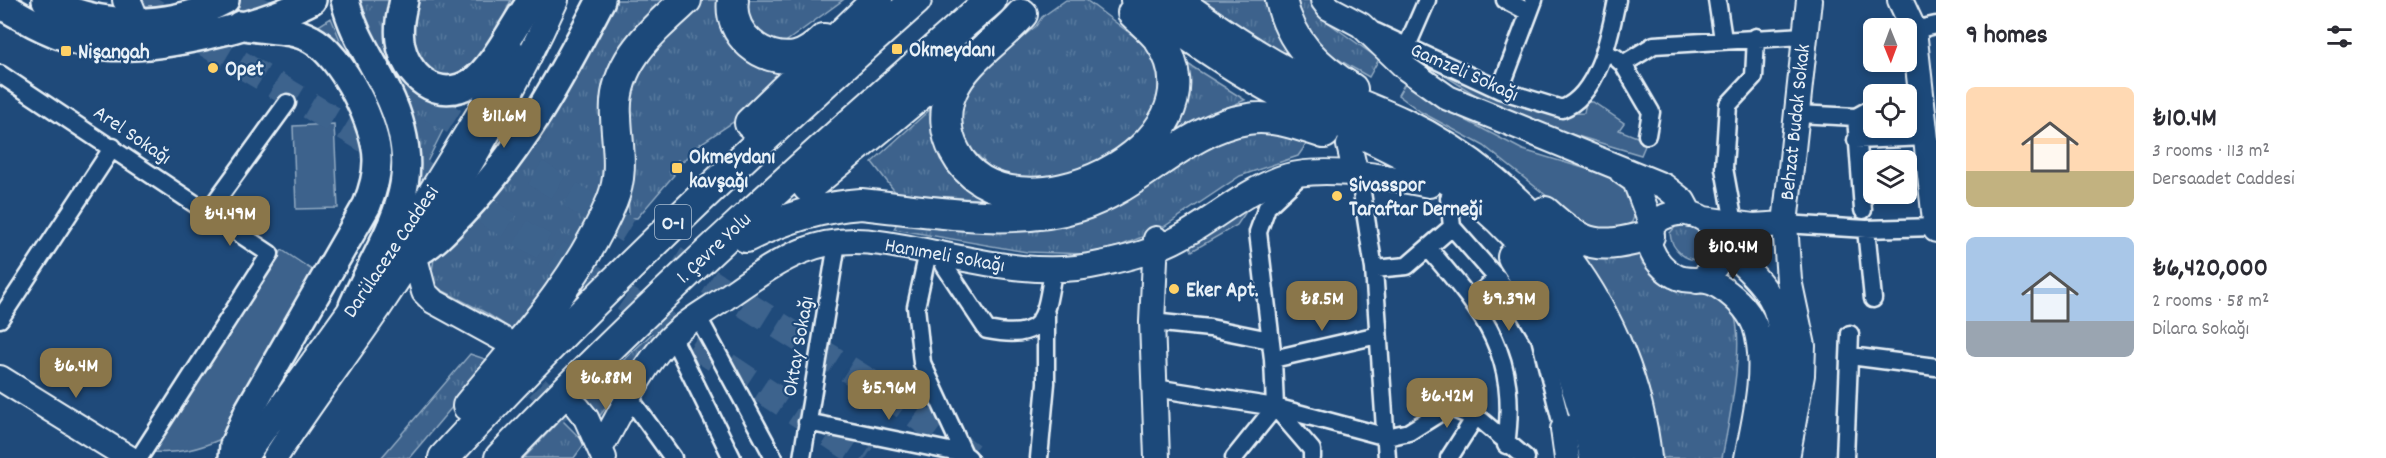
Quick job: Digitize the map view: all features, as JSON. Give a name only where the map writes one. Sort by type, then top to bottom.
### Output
[{"type":"highway","points":[[425,458],[547,312],[592,242],[619,182],[621,167],[615,116],[619,82],[641,43],[686,0]]},
{"type":"highway","points":[[733,0],[737,25],[750,45],[765,54],[796,57],[815,47],[869,0]]},
{"type":"highway","points":[[480,392],[624,244],[877,0]]},
{"type":"highway","name":"O-1","points":[[444,458],[512,385],[693,203],[916,0]]},
{"type":"highway","name":"1. Çevre Yolu","points":[[500,458],[654,302],[884,93],[991,0]]},
{"type":"highway","points":[[1030,7],[959,78],[950,94],[946,129],[959,160],[976,178],[995,189],[1024,194],[1074,185],[1119,166],[1156,137],[1166,122],[1174,88],[1173,74],[1167,55],[1159,39],[1122,0]]},
{"type":"highway","points":[[1281,0],[1286,22],[1296,40],[1309,56],[1345,85],[1499,185],[1526,209],[1558,248],[1592,298],[1624,367],[1640,422],[1646,458]]},
{"type":"highway","points":[[1154,4],[1324,91],[1402,123]]},
{"type":"highway","points":[[1154,4],[1168,30],[1211,64],[1345,154]]},
{"type":"highway","points":[[1154,4],[1252,77],[1427,166],[1456,184],[1500,220],[1545,271],[1589,345],[1612,419],[1615,458]]},
{"type":"highway","points":[[654,302],[697,276],[928,87],[1030,7]]},
{"type":"highway","points":[[746,237],[796,216],[839,206],[861,204],[1008,215],[1045,213],[1079,206],[1116,192],[1203,135],[1226,124],[1266,118],[1345,154],[1439,191],[1508,249],[1541,287],[1579,351],[1615,458]]},
{"type":"highway","points":[[1499,185],[1526,198],[1576,238],[1595,244],[1617,244],[1650,231]]},
{"type":"highway","points":[[1508,249],[1528,280],[1574,373],[1576,427],[1595,458]]},
{"type":"main road","points":[[46,0],[96,18],[129,6],[162,21],[192,14],[225,0]]},
{"type":"main road","points":[[0,3],[53,32],[92,44],[154,46],[240,25],[312,0]]},
{"type":"main road","points":[[345,0],[351,23],[396,111],[405,138],[408,165],[404,191],[396,218],[353,306]]},
{"type":"main road","points":[[404,0],[399,25],[404,55],[421,82],[435,89],[448,91],[462,87],[483,73],[541,5]]},
{"type":"main road","points":[[380,306],[403,299],[416,300],[504,346],[433,301],[424,292],[414,254],[435,242],[485,189],[514,153],[572,56],[601,0]]},
{"type":"main road","name":"Gamzeli Sokağı","points":[[1323,0],[1329,8],[1360,25]]},
{"type":"main road","name":"Behzat Budak Sokak","points":[[1787,458],[1802,375],[1803,346],[1785,252],[1785,224],[1790,156],[1798,114],[1803,36],[1809,0]]},
{"type":"main road","points":[[1900,0],[1925,27],[1936,77]]},
{"type":"main road","name":"Darülaceze Caddesi","points":[[244,458],[406,232],[474,122],[515,41],[541,5]]},
{"type":"main road","name":"Darülaceze Caddesi","points":[[275,458],[380,306],[479,151],[541,5]]},
{"type":"main road","points":[[233,458],[234,446],[249,410],[368,205],[375,185],[377,159],[366,117],[354,90],[324,48],[298,33],[240,25]]},
{"type":"main road","points":[[1360,25],[1425,68],[1448,98],[1519,129],[1608,161],[1664,186],[1697,216],[1733,234],[1785,224]]},
{"type":"main road","points":[[1925,27],[1922,103],[1936,228]]},
{"type":"main road","name":"Hanımeli Sokağı","points":[[596,451],[627,394],[670,332],[695,313],[801,250],[837,239],[1054,267],[1093,266],[1182,237],[1210,217],[1279,178],[1302,173],[1345,154],[1346,169],[1302,166],[1289,168],[1261,180],[1155,244]]},
{"type":"main road","points":[[1608,161],[1635,181],[1650,231],[1650,250],[1666,270],[1686,280],[1712,282],[1730,294],[1747,312],[1754,325],[1760,359],[1759,379],[1747,458]]},
{"type":"main road","points":[[1650,231],[1672,215],[1697,216]]},
{"type":"main road","points":[[1697,281],[1716,267],[1733,234]]},
{"type":"main road","points":[[1733,234],[1752,273],[1775,309],[1781,337],[1778,394],[1766,458]]},
{"type":"main road","points":[[1155,244],[1152,322],[1157,458]]},
{"type":"main road","points":[[0,378],[129,458]]},
{"type":"main road","points":[[573,412],[586,418],[596,451]]},
{"type":"main road","points":[[1568,458],[1576,427]]},
{"type":"street","points":[[1407,46],[1427,0]]},
{"type":"street","points":[[1500,90],[1531,6],[1505,0]]},
{"type":"street","name":"Gamzeli Sokağı","points":[[1360,25],[1407,46],[1425,68],[1562,109],[1581,98],[1607,50],[1617,0]]},
{"type":"street","points":[[1717,0],[1723,39]]},
{"type":"street","points":[[1623,64],[1654,45],[1756,37],[1803,36]]},
{"type":"street","points":[[1733,234],[1724,168],[1728,105],[1754,77],[1756,37]]},
{"type":"street","points":[[1607,50],[1623,64],[1651,112],[1647,135]]},
{"type":"street","name":"Arel Sokağı","points":[[3,79],[113,147],[270,254],[138,458]]},
{"type":"street","points":[[208,212],[287,103]]},
{"type":"street","points":[[1798,114],[1856,117],[1863,113]]},
{"type":"street","points":[[1856,117],[1863,210]]},
{"type":"street","points":[[1856,140],[1927,137]]},
{"type":"street","points":[[0,319],[113,147]]},
{"type":"street","points":[[1345,154],[1361,186],[1374,269],[1387,458]]},
{"type":"street","points":[[1302,173],[1267,207],[1258,232],[1273,359],[1275,407],[1311,450],[1312,458]]},
{"type":"street","points":[[1439,191],[1452,227],[1518,302],[1540,338],[1576,427]]},
{"type":"street","points":[[1785,224],[1866,229],[1936,228]]},
{"type":"street","points":[[1374,269],[1407,266],[1452,227]]},
{"type":"street","points":[[1866,229],[1873,299]]},
{"type":"street","name":"Oktay Sokağı","points":[[802,458],[837,239]]},
{"type":"street","points":[[1428,248],[1472,299],[1488,327],[1508,374],[1513,452]]},
{"type":"street","points":[[940,251],[944,265],[987,330],[1014,336],[1033,328],[1046,314]]},
{"type":"street","points":[[940,251],[916,307],[922,363],[967,456]]},
{"type":"street","points":[[1039,458],[1046,382],[1046,314],[1054,267]]},
{"type":"street","points":[[1472,299],[1498,278]]},
{"type":"street","points":[[695,313],[774,458]]},
{"type":"street","points":[[1152,322],[1210,328],[1270,340]]},
{"type":"street","points":[[670,332],[732,458]]},
{"type":"street","points":[[1845,458],[1851,356],[1850,334]]},
{"type":"street","points":[[1273,359],[1378,335]]},
{"type":"street","points":[[1851,356],[1936,367]]},
{"type":"street","points":[[1155,388],[1275,407],[1387,437],[1409,432],[1449,407],[1482,421],[1513,452]]},
{"type":"street","points":[[627,394],[673,458]]},
{"type":"street","points":[[1234,458],[1275,407]]},
{"type":"street","points":[[1449,458],[1474,419]]},
{"type":"street","points":[[807,422],[967,456]]},
{"type":"green space","points":[[358,0],[396,0],[391,18],[439,100],[457,102],[419,178],[417,145],[368,32]]},
{"type":"green space","points":[[414,0],[511,0],[484,56],[467,74],[451,79],[429,76],[407,51]]},
{"type":"green space","points":[[613,0],[670,0],[627,43],[610,153],[595,215],[517,333],[486,313],[430,284],[435,252]]},
{"type":"green space","points":[[702,0],[723,0],[795,67],[744,115],[700,144],[681,163],[678,160],[670,169],[674,175],[637,218],[629,218],[626,126],[630,90],[635,76],[647,58]]},
{"type":"green space","points":[[739,0],[843,0],[780,46],[755,35]]},
{"type":"green space","points":[[1066,0],[1086,0],[1144,44],[1157,66],[1159,101],[1141,134],[1091,169],[1007,184],[959,137],[964,90],[979,73],[1036,26],[1042,17]]},
{"type":"green space","points":[[1198,0],[1266,0],[1274,29],[1293,60]]},
{"type":"green space","points":[[1292,0],[1311,0],[1326,21],[1379,59],[1369,77],[1332,55],[1312,38],[1297,15]]},
{"type":"green space","points":[[331,18],[349,60],[378,114],[390,149],[389,188],[383,210],[357,248],[387,162],[312,30]]},
{"type":"green space","points":[[1183,61],[1245,100],[1197,121],[1178,135],[1184,104]]},
{"type":"green space","points":[[1436,70],[1557,114],[1584,113],[1586,102],[1593,102],[1624,123],[1619,130],[1647,141],[1641,155],[1534,123],[1491,105]]},
{"type":"green space","points":[[1405,83],[1454,114],[1523,150],[1627,181],[1635,214],[1632,222],[1626,226],[1607,230],[1582,224],[1484,146],[1421,112],[1398,95]]},
{"type":"green space","points":[[936,104],[963,182],[988,200],[896,193],[872,162]]},
{"type":"green space","points":[[334,124],[338,208],[296,209],[293,126]]},
{"type":"green space","points":[[1252,127],[1310,139],[1298,156],[1240,176],[1159,230],[1120,246],[1086,254],[1027,252],[894,229],[899,219],[967,224],[1198,149]]},
{"type":"green space","points":[[1256,197],[1237,225],[1192,251],[1189,244]]},
{"type":"green space","points":[[1677,225],[1690,226],[1704,236],[1707,240],[1705,257],[1687,258],[1677,250],[1670,233]]},
{"type":"green space","points":[[1633,240],[1701,282],[1731,308],[1736,321],[1738,338],[1737,359],[1722,458],[1658,458],[1568,242]]},
{"type":"green space","points":[[282,250],[318,274],[221,439],[188,450],[153,452]]},
{"type":"green space","points":[[673,314],[599,417],[583,398]]},
{"type":"green space","points":[[470,354],[491,361],[409,458],[381,458]]},
{"type":"green space","points":[[561,419],[585,443],[574,458],[524,458]]},
{"type":"tunnel","points":[[134,0],[568,261],[866,458]]},
{"type":"tunnel","points":[[241,0],[288,26]]},
{"type":"tunnel","points":[[324,47],[439,112],[888,394],[974,458]]},
{"type":"tunnel","points":[[512,362],[568,417]]},
{"type":"place","name":"Okmeydanı","points":[[897,49]]},
{"type":"place","name":"Nişangah","points":[[66,51]]},
{"type":"place","name":"Opet","points":[[213,68]]},
{"type":"place","name":"Okmeydanı kavşağı","points":[[677,168]]},
{"type":"place","name":"Sivasspor Taraftar Derneği","points":[[1337,196]]},
{"type":"place","name":"Eker Apt.","points":[[1174,289]]}]
